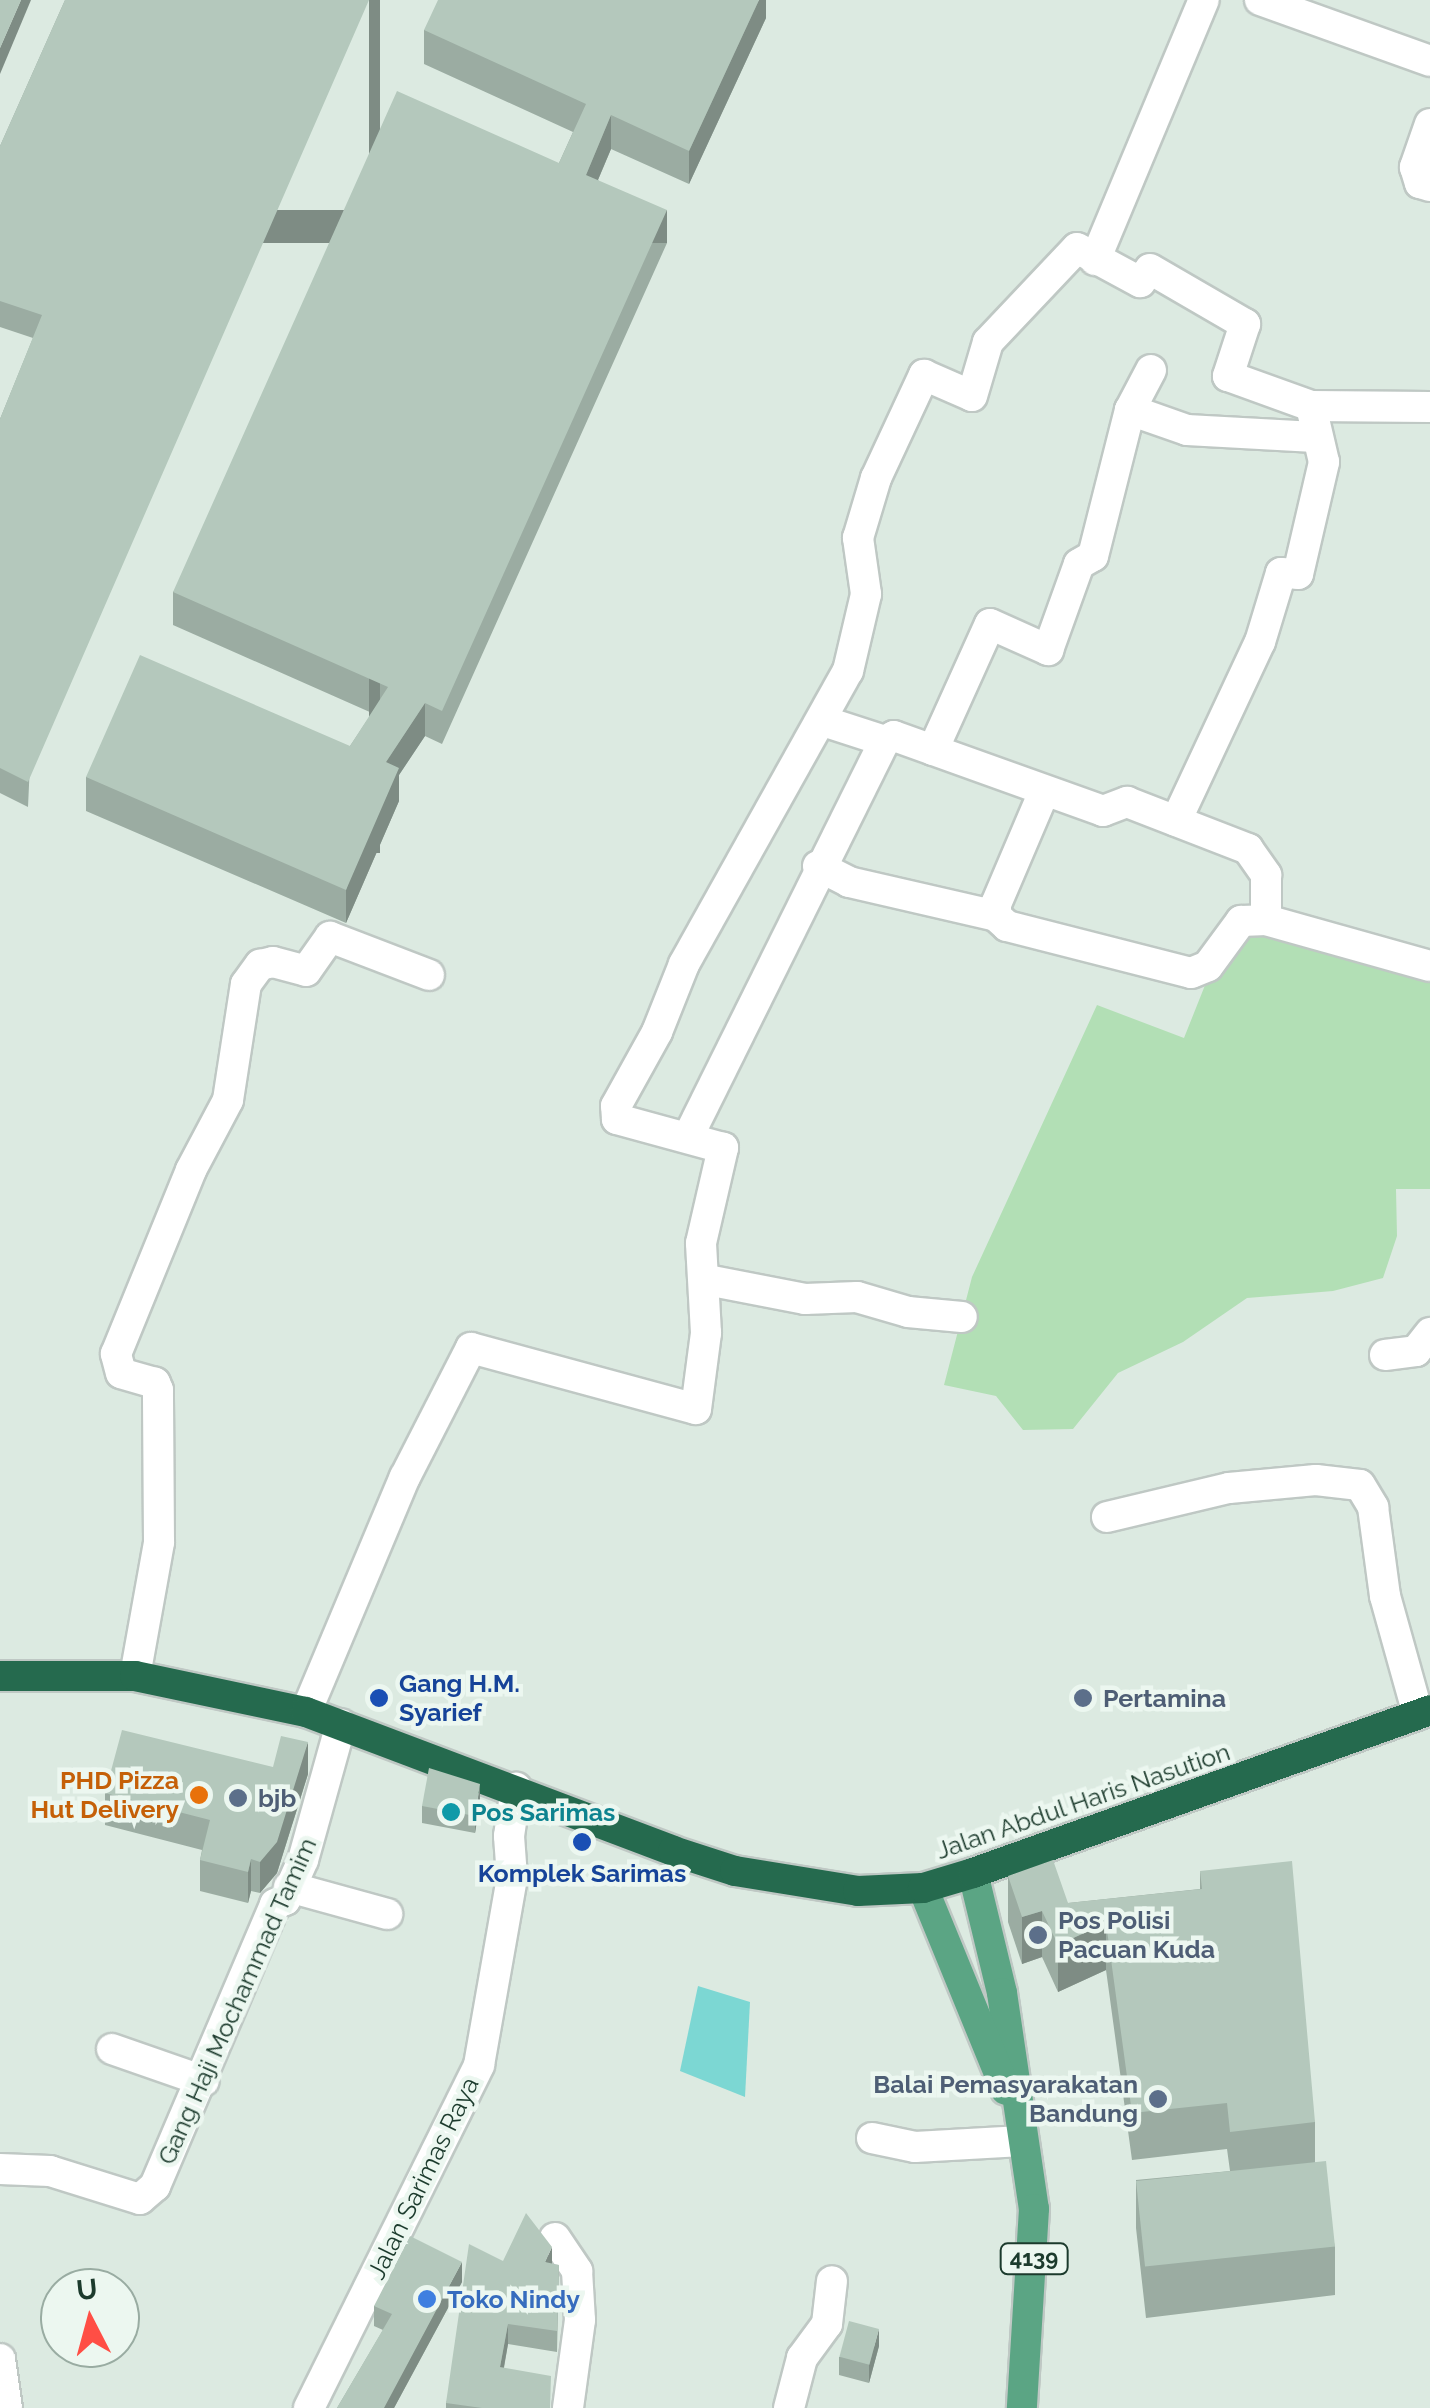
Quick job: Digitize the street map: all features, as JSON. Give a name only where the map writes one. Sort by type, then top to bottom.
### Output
[{"type":"highway","name":"Jalan Abdul Haris Nasution","points":[[0,1676],[135,1676],[306,1712],[735,1871],[858,1891],[923,1888],[973,1873],[1424,1711]]},
{"type":"main road","name":"4139","points":[[973,1873],[1002,1993],[1015,2111],[1034,2208],[1022,2408]]},
{"type":"main road","name":"4139","points":[[923,1888],[1015,2111]]},
{"type":"street","points":[[1095,260],[1204,0]]},
{"type":"street","points":[[1260,0],[1430,61]]},
{"type":"street","points":[[1430,124],[1416,168],[1420,184],[1430,186]]},
{"type":"street","points":[[306,1712],[464,1354],[480,1349],[696,1409],[707,1280],[700,1243],[723,1148],[617,1119],[616,1106],[658,1032],[684,964],[848,671],[866,594],[858,538],[876,478],[924,375],[972,396],[988,342],[1077,248],[1140,282],[1150,269],[1244,324],[1228,376],[1311,406],[1430,407]]},
{"type":"street","points":[[933,750],[990,624],[1048,650],[1079,564],[1093,556],[1130,410],[1152,370]]},
{"type":"street","points":[[1176,820],[1260,642],[1281,573],[1298,574],[1324,462],[1311,406]]},
{"type":"street","points":[[1130,410],[1187,430],[1316,437]]},
{"type":"street","points":[[823,721],[885,740]]},
{"type":"street","points":[[688,1137],[818,866],[885,740],[894,736],[1044,794],[1103,811],[1126,802],[1248,849],[1262,861],[1266,920]]},
{"type":"street","points":[[996,916],[1044,794]]},
{"type":"street","points":[[818,866],[849,882],[996,916],[1007,926],[1190,973],[1208,966],[1241,921],[1266,920],[1430,966]]},
{"type":"street","points":[[135,1676],[159,1542],[158,1390],[155,1382],[121,1373],[116,1354],[191,1170],[228,1100],[246,984],[260,965],[274,962],[306,970],[330,937],[429,975]]},
{"type":"street","points":[[707,1280],[805,1300],[857,1297],[908,1312],[962,1316]]},
{"type":"street","points":[[1385,1355],[1416,1351],[1430,1333]]},
{"type":"street","points":[[1107,1517],[1230,1488],[1316,1480],[1360,1485],[1373,1508],[1385,1596],[1424,1711]]},
{"type":"street","name":"Gang Haji Mochammad Tamim","points":[[0,2169],[70,2178],[140,2199],[155,2186],[204,2080],[245,1971],[314,1829],[342,1724]]},
{"type":"street","points":[[446,2129],[494,1873],[509,1836],[516,1788]]},
{"type":"street","name":"Jalan Sarimas Raya","points":[[309,2408],[479,2065],[512,1877],[509,1836]]},
{"type":"street","points":[[289,1887],[387,1914]]},
{"type":"street","points":[[112,2049],[204,2080]]},
{"type":"street","points":[[872,2138],[915,2147],[1022,2142]]},
{"type":"street","points":[[555,2238],[576,2271],[580,2320],[568,2408]]},
{"type":"street","points":[[789,2408],[802,2358],[827,2324],[832,2281]]},
{"type":"street","points":[[0,2358],[7,2408]]},
{"type":"green space","points":[[1246,930],[1430,977],[1430,1189],[1396,1189],[1397,1236],[1383,1278],[1333,1291],[1247,1298],[1183,1342],[1118,1373],[1073,1429],[1023,1430],[996,1396],[944,1385],[972,1277],[1097,1005],[1184,1038],[1225,935]]},
{"type":"water","points":[[698,1986],[750,2002],[745,2097],[680,2071]]},
{"type":"building","points":[[0,0],[21,0],[0,48]]},
{"type":"building","points":[[65,0],[369,0],[28,782],[0,768],[0,419],[42,315],[0,301],[0,146]]},
{"type":"building","points":[[438,0],[759,0],[689,151],[611,115],[586,175],[667,210],[442,711],[425,703],[386,762],[399,768],[346,890],[86,777],[140,655],[350,746],[388,687],[173,592],[397,91],[559,163],[586,104],[424,30]]},
{"type":"building","points":[[122,1730],[273,1767],[281,1736],[308,1742],[277,1842],[260,1862],[251,1859],[248,1872],[200,1860],[210,1820],[105,1793]]},
{"type":"building","points":[[429,1768],[480,1784],[475,1816],[422,1806]]},
{"type":"building","points":[[1053,1860],[1068,1903],[1202,1889],[1200,1871],[1292,1861],[1315,2122],[1230,2132],[1227,2103],[1132,2113],[1106,1923],[1058,1945],[1042,1911],[1022,1917],[1008,1876]]},
{"type":"building","points":[[1326,2161],[1335,2247],[1145,2266],[1136,2181]]},
{"type":"building","points":[[526,2213],[552,2247],[545,2262],[559,2265],[557,2331],[508,2324],[500,2367],[551,2376],[550,2408],[482,2408],[446,2403],[469,2244],[503,2261]]},
{"type":"building","points":[[410,2236],[462,2262],[384,2408],[337,2408],[392,2314],[374,2306]]},
{"type":"building","points":[[849,2321],[879,2329],[869,2365],[839,2357]]},
{"type":"place","name":"Gang H.M. Syarief","points":[[379,1698]]},
{"type":"place","name":"Pertamina","points":[[1083,1698]]},
{"type":"place","name":"PHD Pizza Hut Delivery","points":[[199,1795]]},
{"type":"place","name":"bjb","points":[[238,1798]]},
{"type":"place","name":"Pos Sarimas","points":[[451,1812]]},
{"type":"place","name":"Komplek Sarimas","points":[[582,1842]]},
{"type":"place","name":"Pos Polisi Pacuan Kuda","points":[[1038,1935]]},
{"type":"place","name":"Balai Pemasyarakatan Bandung","points":[[1158,2099]]},
{"type":"place","name":"Toko Nindy","points":[[427,2299]]}]
